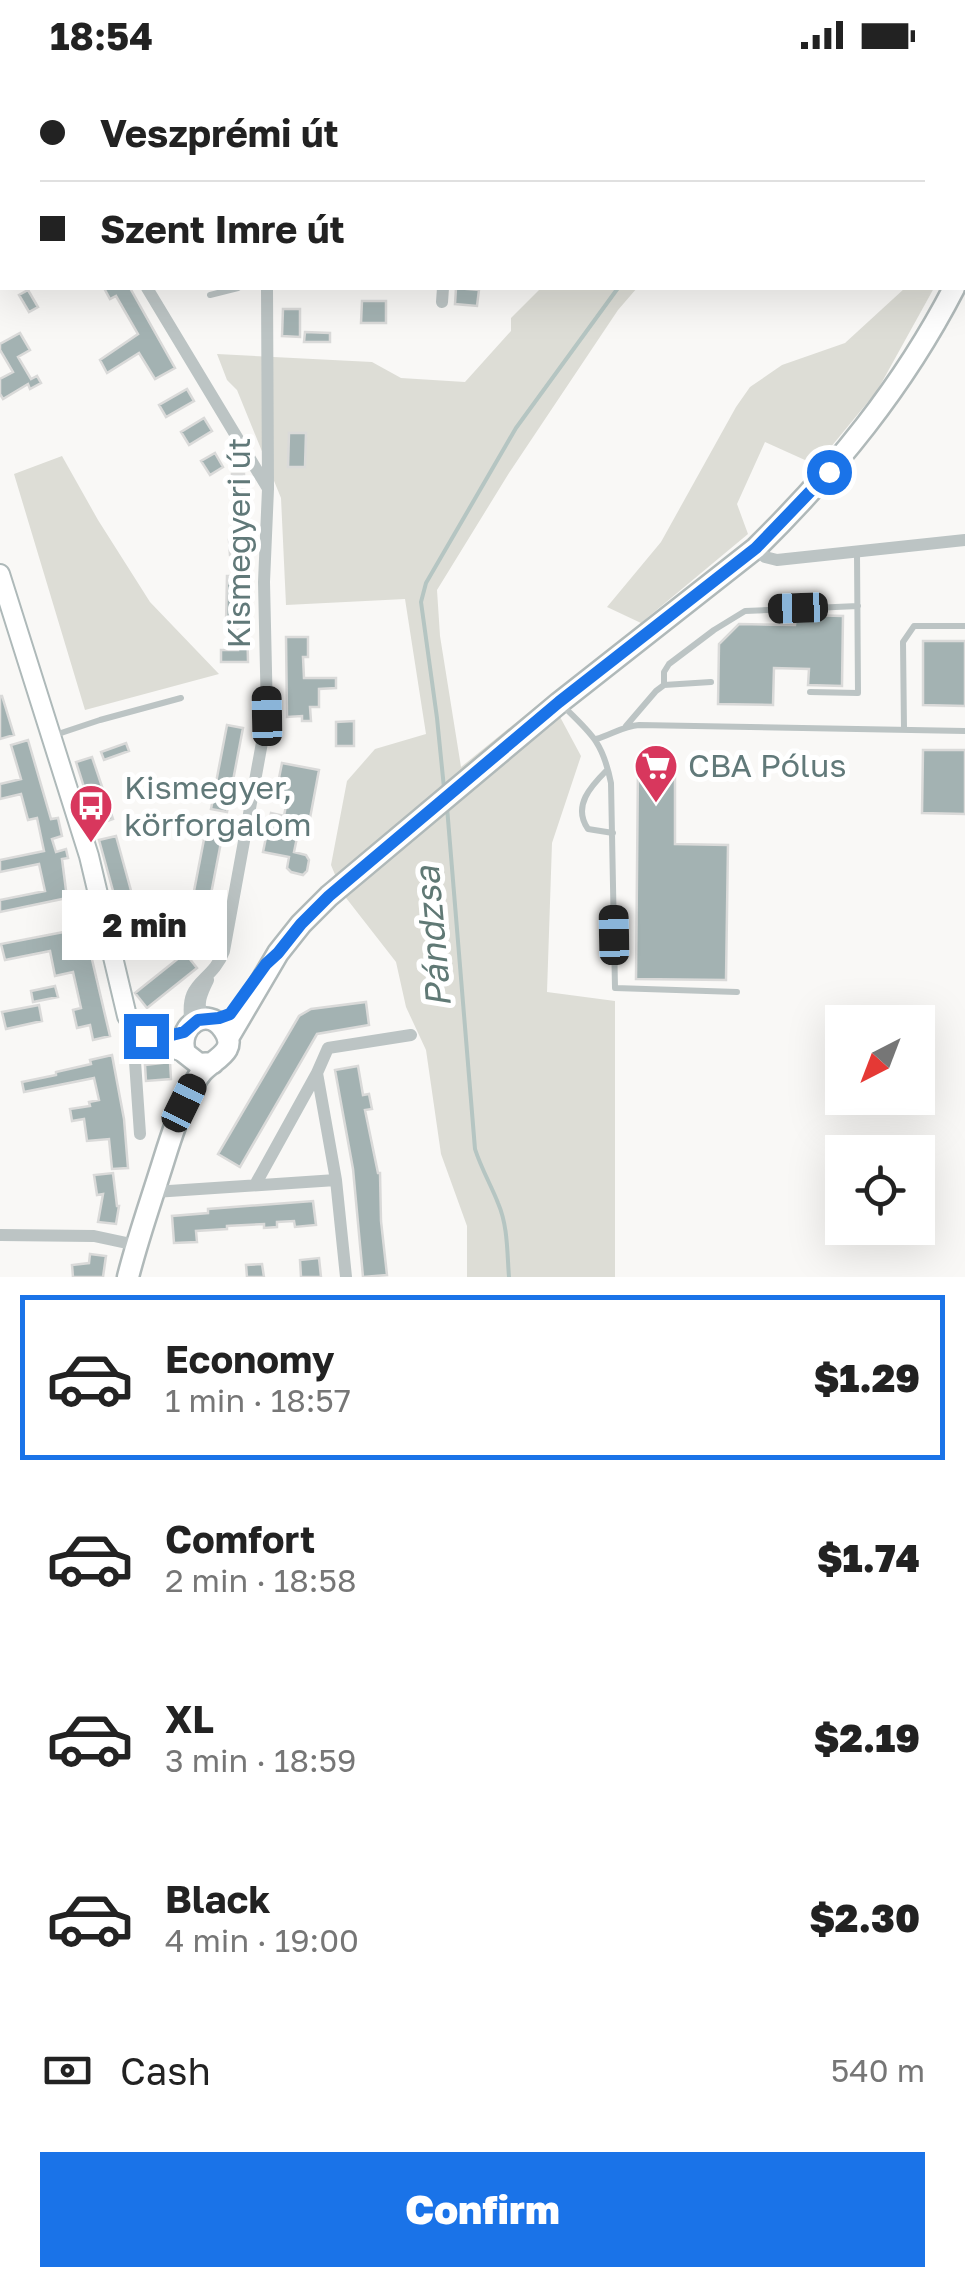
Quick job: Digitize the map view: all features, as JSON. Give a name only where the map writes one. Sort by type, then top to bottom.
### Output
[{"type":"main road","points":[[174,1127],[194,1083],[206,1067],[225,1054],[228,1038],[278,953],[301,924],[424,814],[559,702],[756,548],[810,493],[875,416],[953,290]]},
{"type":"main road","points":[[0,574],[89,856],[123,1005],[131,1024],[155,1042],[222,1026],[228,1038]]},
{"type":"main road","points":[[128,1277],[174,1127],[194,1034],[234,1010],[258,972],[278,953]]},
{"type":"main road","points":[[194,1034],[198,1064],[212,1063]]},
{"type":"street","points":[[149,290],[268,489]]},
{"type":"street","name":"Kismegyeri út","points":[[194,1034],[200,996],[224,951],[267,716],[264,582],[268,489],[267,290]]},
{"type":"street","points":[[756,548],[765,557],[777,560],[965,540]]},
{"type":"street","points":[[137,1029],[134,1047],[140,1134]]},
{"type":"street","points":[[254,1185],[328,1048],[411,1035]]},
{"type":"street","points":[[317,1073],[336,1180],[346,1277]]},
{"type":"street","points":[[154,1192],[336,1180]]},
{"type":"street","points":[[0,1236],[94,1236],[136,1245]]},
{"type":"lane","points":[[210,294],[229,290]]},
{"type":"lane","points":[[810,692],[858,693],[858,552]]},
{"type":"lane","points":[[664,685],[664,672],[669,664],[745,611],[858,606]]},
{"type":"lane","points":[[904,730],[903,642],[914,626],[965,626]]},
{"type":"lane","points":[[625,727],[664,685],[711,682]]},
{"type":"lane","points":[[51,736],[182,698]]},
{"type":"lane","points":[[559,702],[596,738],[608,769],[614,833],[614,988],[738,992]]},
{"type":"lane","points":[[637,712],[648,715],[646,725]]},
{"type":"lane","points":[[596,738],[625,727],[646,725],[965,730]]},
{"type":"lane","points":[[608,769],[586,792],[582,818],[588,829],[614,833]]},
{"type":"shaded area","points":[[539,290],[635,290],[509,473],[437,590],[440,636],[461,767],[545,699],[559,715],[581,756],[552,843],[547,992],[615,1001],[615,1277],[467,1277],[467,1226],[441,1154],[426,1050],[406,1007],[396,962],[343,894],[331,865],[347,781],[375,749],[426,734],[405,599],[286,605],[281,498],[237,390],[227,380],[217,354],[372,362],[401,378],[465,382],[511,331],[511,318]]},
{"type":"shaded area","points":[[903,290],[933,290],[877,391],[816,465],[765,442],[737,504],[748,534],[641,623],[607,607],[661,542],[750,387],[782,365],[845,343]]},
{"type":"shaded area","points":[[62,456],[150,602],[219,674],[85,710],[14,474]]},
{"type":"building","points":[[28,290],[38,307],[29,312],[19,295]]},
{"type":"building","points":[[105,290],[131,290],[175,368],[155,379],[139,353],[107,373],[100,360],[138,334],[116,296],[110,299]]},
{"type":"building","points":[[456,290],[479,290],[477,306],[455,304]]},
{"type":"building","points":[[362,301],[386,301],[386,323],[361,323]]},
{"type":"building","points":[[283,309],[300,309],[300,337],[282,336]]},
{"type":"building","points":[[305,332],[330,333],[330,342],[304,342]]},
{"type":"building","points":[[20,333],[30,350],[18,357],[31,379],[37,376],[41,383],[30,389],[28,384],[3,399],[0,379],[13,372],[0,344]]},
{"type":"building","points":[[187,389],[194,401],[166,417],[159,405]]},
{"type":"building","points":[[204,418],[212,431],[189,445],[181,432]]},
{"type":"building","points":[[289,433],[306,433],[305,467],[288,467]]},
{"type":"building","points":[[215,453],[223,467],[210,475],[201,461]]},
{"type":"building","points":[[232,474],[244,474],[245,500],[233,501]]},
{"type":"building","points":[[246,539],[246,554],[230,555],[229,540]]},
{"type":"building","points":[[227,576],[246,576],[248,662],[221,662],[221,650],[238,650],[237,624],[226,624]]},
{"type":"building","points":[[796,616],[843,616],[842,686],[808,685],[809,669],[774,668],[773,705],[718,704],[719,644],[739,624],[795,625]]},
{"type":"building","points":[[286,637],[308,637],[308,657],[303,657],[304,678],[336,678],[336,688],[319,689],[319,707],[310,707],[311,721],[302,721],[302,716],[287,717]]},
{"type":"building","points":[[923,641],[965,641],[965,706],[923,705]]},
{"type":"building","points":[[0,696],[14,735],[0,739]]},
{"type":"building","points":[[354,721],[354,746],[336,746],[336,722]]},
{"type":"building","points":[[227,725],[243,728],[227,812],[211,809]]},
{"type":"building","points":[[28,740],[51,819],[58,818],[62,836],[52,839],[56,852],[66,849],[68,858],[62,859],[67,898],[0,912],[0,900],[45,891],[39,864],[0,872],[0,860],[44,851],[37,818],[28,820],[21,794],[0,799],[0,784],[21,779],[11,745]]},
{"type":"building","points":[[126,743],[129,751],[104,760],[101,752]]},
{"type":"building","points":[[923,750],[965,750],[965,814],[922,813]]},
{"type":"building","points":[[92,757],[113,819],[96,825],[76,762]]},
{"type":"building","points":[[282,763],[319,770],[308,829],[299,828],[294,852],[309,860],[303,875],[287,868],[289,857],[263,852],[271,813],[284,816],[288,795],[276,793]]},
{"type":"building","points":[[638,765],[675,765],[675,844],[728,845],[726,980],[636,979]]},
{"type":"building","points":[[205,834],[222,837],[206,920],[189,917]]},
{"type":"building","points":[[116,836],[138,916],[121,920],[99,840]]},
{"type":"building","points":[[166,920],[188,923],[186,935],[165,932]]},
{"type":"building","points":[[83,921],[110,1036],[93,1040],[90,1025],[77,1028],[73,1010],[81,1008],[73,972],[55,976],[50,951],[5,960],[1,944],[74,930],[72,923]]},
{"type":"building","points":[[185,953],[197,968],[147,1008],[135,993]]},
{"type":"building","points":[[55,986],[58,997],[33,1002],[31,991]]},
{"type":"building","points":[[366,1002],[369,1025],[317,1034],[240,1167],[218,1154],[299,1016],[311,1009]]},
{"type":"building","points":[[39,1005],[42,1021],[6,1029],[2,1012]]},
{"type":"building","points":[[112,1055],[128,1168],[112,1169],[109,1139],[87,1141],[84,1119],[72,1121],[70,1109],[90,1106],[89,1102],[99,1100],[94,1078],[24,1092],[22,1082],[56,1075]]},
{"type":"building","points":[[170,1062],[171,1079],[146,1081],[145,1065]]},
{"type":"building","points":[[358,1066],[363,1095],[369,1094],[372,1109],[365,1110],[380,1173],[387,1275],[363,1277],[353,1169],[335,1070]]},
{"type":"building","points":[[113,1173],[119,1206],[116,1224],[98,1222],[103,1194],[97,1195],[94,1175]]},
{"type":"building","points":[[313,1201],[316,1225],[295,1227],[294,1221],[264,1228],[264,1224],[227,1226],[196,1231],[197,1242],[174,1243],[172,1216],[208,1213],[208,1209]]},
{"type":"building","points":[[90,1254],[106,1256],[103,1277],[73,1277],[72,1265],[89,1263]]},
{"type":"building","points":[[319,1258],[321,1277],[301,1277],[300,1260]]},
{"type":"building","points":[[262,1264],[264,1277],[247,1277],[246,1265]]},
{"type":"waterway","name":"Pándzsa","points":[[444,788],[421,602],[426,583],[516,428],[617,290]]},
{"type":"waterway","name":"Pándzsa","points":[[447,807],[475,1149],[504,1221],[509,1277]]},
{"type":"place","name":"CBA Pólus","points":[[656,804]]},
{"type":"place","name":"Kismegyer, körforgalom","points":[[91,844]]},
{"type":"route","points":[[146,1036],[137,1029],[168,1036],[184,1032],[198,1020],[230,1014],[258,972],[329,896],[559,702],[756,548],[829,472]]}]
